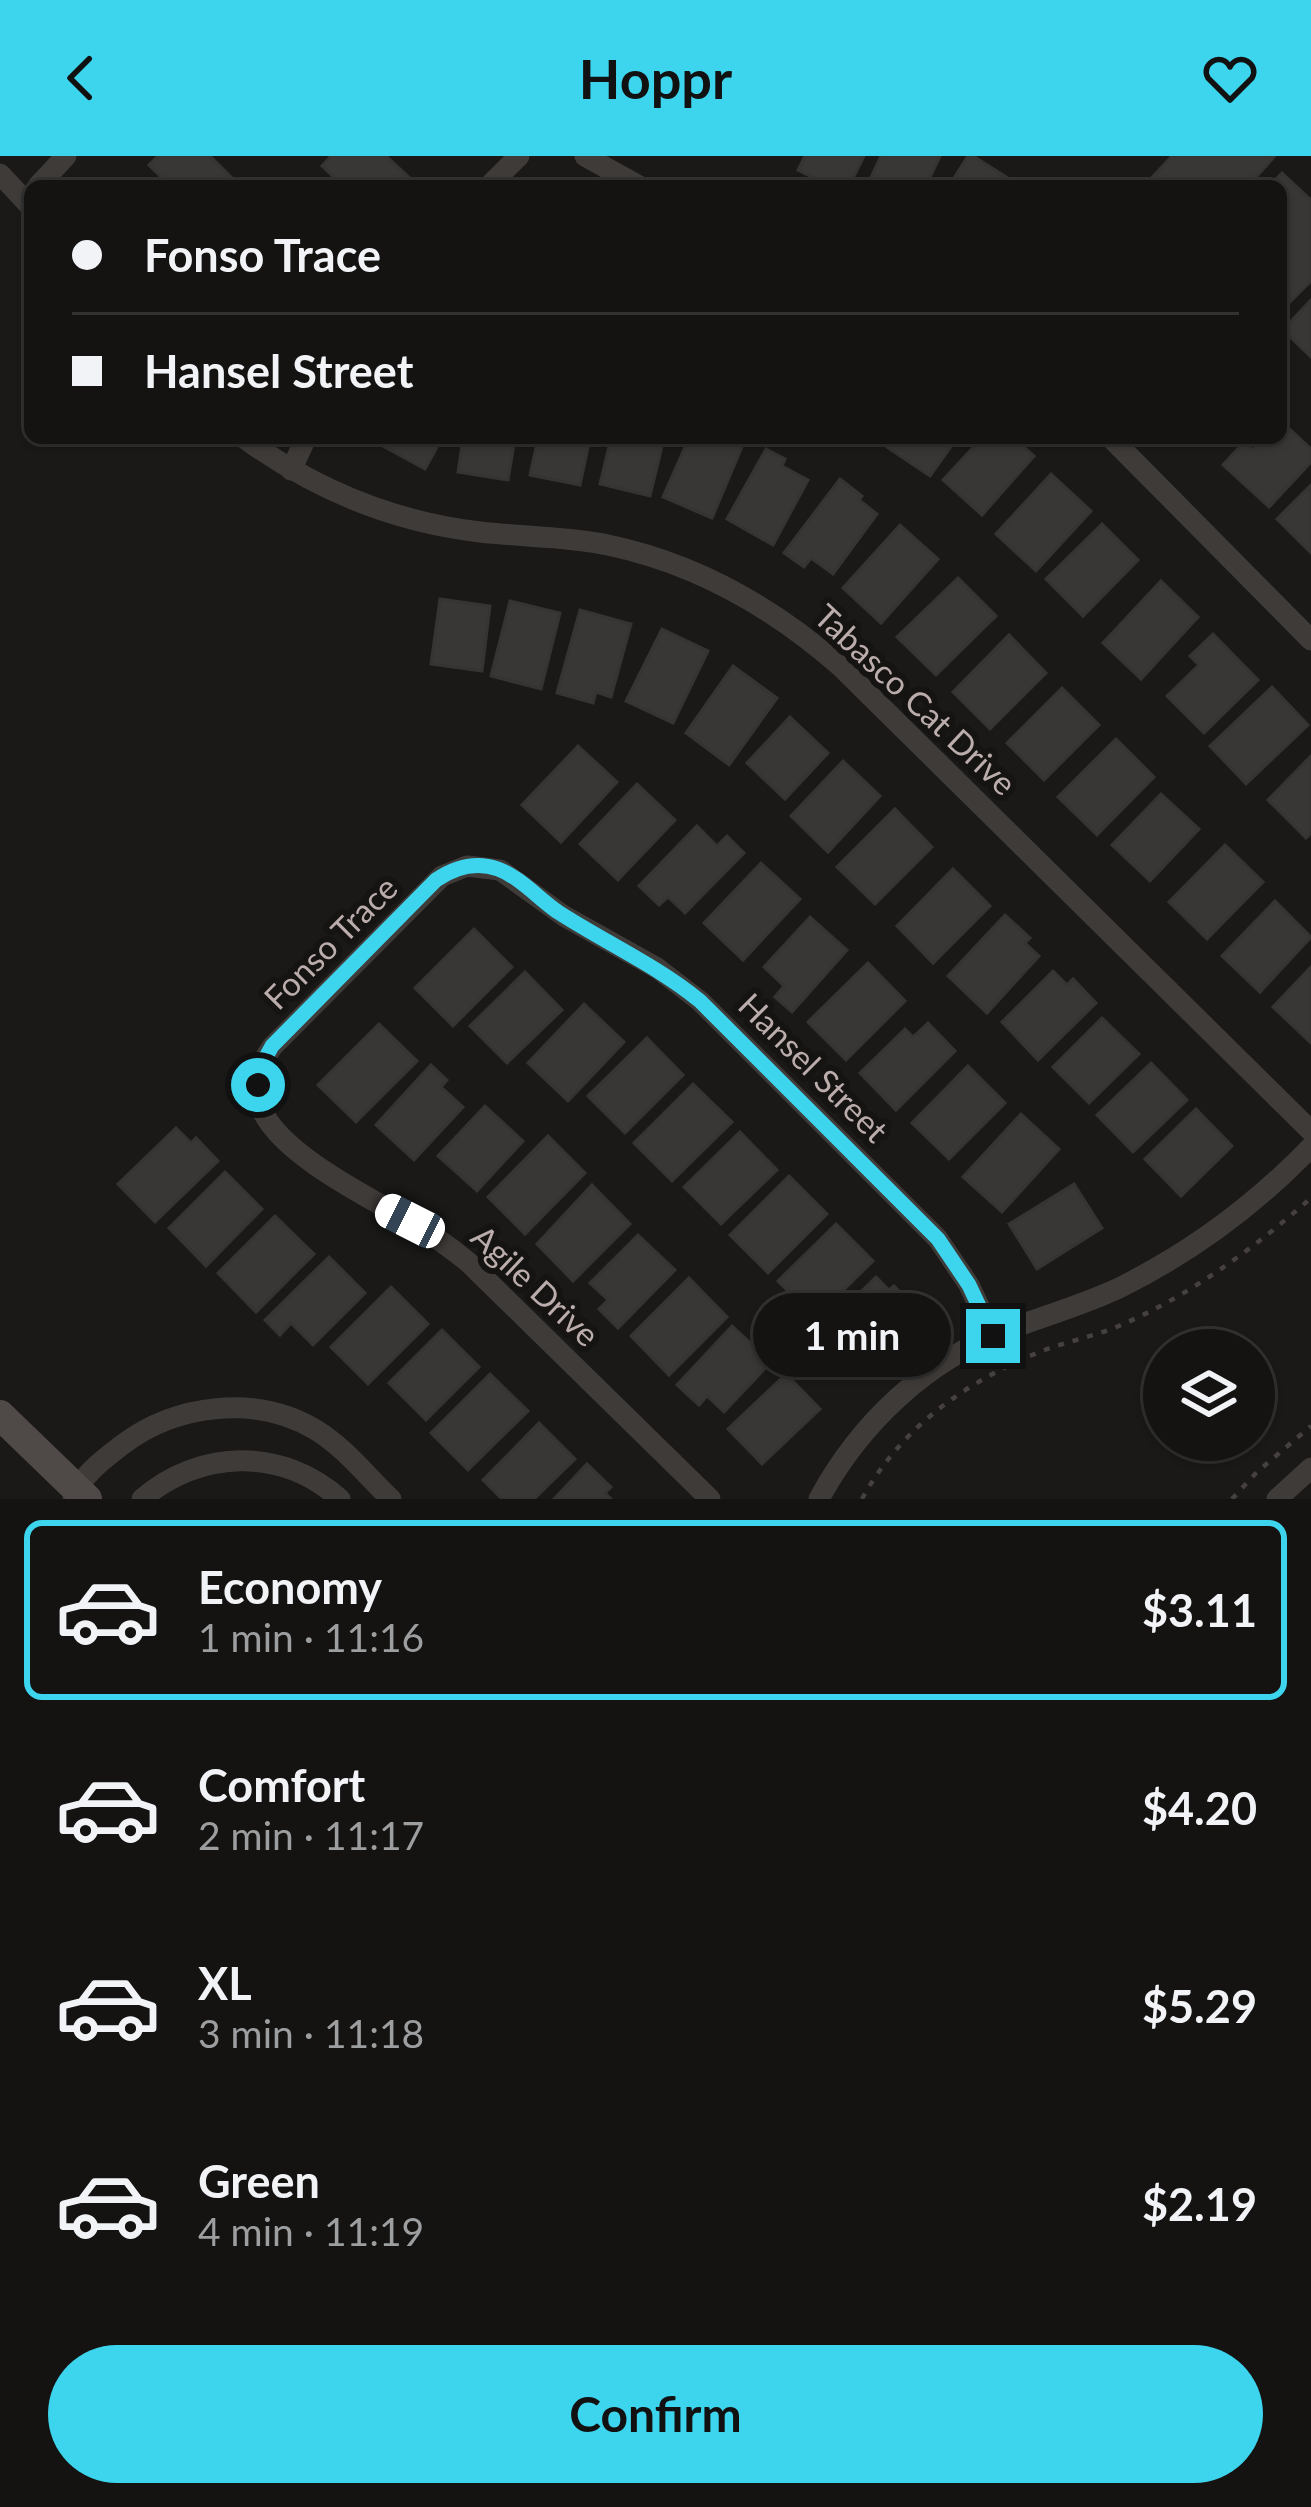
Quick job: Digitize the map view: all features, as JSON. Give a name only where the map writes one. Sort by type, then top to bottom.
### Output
[{"type":"main road","points":[[0,1415],[78,1495]]},
{"type":"street","points":[[46,180],[66,156]]},
{"type":"street","points":[[495,180],[519,156]]},
{"type":"street","points":[[585,156],[628,180]]},
{"type":"street","name":"Tabasco Cat Drive","points":[[253,444],[291,470],[348,498],[418,521],[586,541],[638,552],[709,577],[774,613],[842,667],[1311,1131]]},
{"type":"street","points":[[291,470],[303,444]]},
{"type":"street","points":[[1117,444],[1311,640]]},
{"type":"street","name":"Fonso Trace","points":[[257,1089],[261,1066],[272,1046],[436,880],[452,870],[475,866]]},
{"type":"street","name":"Hansel Street","points":[[475,866],[507,873],[577,924],[657,968],[700,1001],[930,1230],[961,1271],[993,1336]]},
{"type":"street","name":"Agile Drive","points":[[257,1089],[262,1111],[284,1137],[332,1176],[410,1221],[468,1262],[710,1499]]},
{"type":"street","points":[[819,1499],[850,1449],[887,1408],[944,1362],[993,1336],[1091,1300],[1168,1262],[1258,1198],[1311,1147]]},
{"type":"street","points":[[78,1495],[118,1448],[146,1429],[196,1411],[242,1408],[290,1417],[320,1432],[391,1499]]},
{"type":"street","points":[[142,1499],[187,1470],[239,1460],[263,1461],[303,1473],[340,1499]]},
{"type":"street","points":[[1277,1499],[1311,1468]]},
{"type":"path","points":[[862,1499],[902,1439],[942,1406],[1043,1351],[1120,1325],[1182,1294],[1269,1235],[1311,1198]]},
{"type":"path","points":[[1232,1499],[1311,1426]]},
{"type":"building","points":[[158,156],[210,156],[232,178],[164,180],[149,165]]},
{"type":"building","points":[[331,156],[386,156],[412,180],[337,180],[322,166]]},
{"type":"building","points":[[805,156],[864,156],[852,180],[818,180],[798,170]]},
{"type":"building","points":[[881,156],[940,156],[929,180],[870,180]]},
{"type":"building","points":[[968,156],[973,156],[1011,180],[953,180]]},
{"type":"building","points":[[1172,156],[1274,156],[1253,180],[1150,180]]},
{"type":"building","points":[[1282,173],[1311,200],[1311,281],[1287,305],[1287,180],[1275,180]]},
{"type":"building","points":[[1311,300],[1311,357],[1287,334],[1287,326]]},
{"type":"building","points":[[1287,427],[1311,449],[1311,462],[1269,507],[1223,465],[1242,444],[1253,450],[1259,444],[1287,444]]},
{"type":"building","points":[[379,444],[439,444],[425,469]]},
{"type":"building","points":[[462,444],[514,444],[508,480],[458,472]]},
{"type":"building","points":[[537,444],[589,444],[580,485],[530,475]]},
{"type":"building","points":[[610,444],[663,444],[650,496],[600,484]]},
{"type":"building","points":[[686,444],[743,444],[712,518],[663,497]]},
{"type":"building","points":[[889,444],[953,444],[930,476]]},
{"type":"building","points":[[976,444],[1021,444],[1034,456],[982,515],[943,480]]},
{"type":"building","points":[[766,449],[785,459],[782,466],[808,480],[773,545],[727,519]]},
{"type":"building","points":[[1051,474],[1091,511],[1036,571],[996,534]]},
{"type":"building","points":[[840,479],[877,514],[833,574],[811,558],[804,567],[784,553]]},
{"type":"building","points":[[1311,485],[1311,553],[1277,519]]},
{"type":"building","points":[[1102,524],[1138,560],[1083,616],[1046,579]]},
{"type":"building","points":[[900,525],[938,559],[881,623],[843,588]]},
{"type":"building","points":[[958,578],[996,616],[936,675],[897,637]]},
{"type":"building","points":[[1161,581],[1198,617],[1141,679],[1103,643]]},
{"type":"building","points":[[440,599],[490,606],[482,671],[431,664]]},
{"type":"building","points":[[510,601],[560,613],[541,689],[491,676]]},
{"type":"building","points":[[580,610],[631,624],[611,697],[596,692],[593,703],[557,693]]},
{"type":"building","points":[[662,629],[708,651],[673,723],[626,701]]},
{"type":"building","points":[[1213,634],[1258,680],[1204,733],[1167,696],[1199,665],[1190,656]]},
{"type":"building","points":[[1009,635],[1046,673],[990,729],[953,692]]},
{"type":"building","points":[[733,666],[777,698],[729,765],[686,733]]},
{"type":"building","points":[[1272,687],[1308,725],[1246,784],[1210,746]]},
{"type":"building","points":[[1062,688],[1099,725],[1044,780],[1007,743]]},
{"type":"building","points":[[790,717],[828,753],[785,799],[747,763]]},
{"type":"building","points":[[1116,739],[1154,777],[1097,835],[1058,797]]},
{"type":"building","points":[[578,746],[617,782],[561,842],[522,805]]},
{"type":"building","points":[[1311,756],[1311,833],[1306,838],[1268,800]]},
{"type":"building","points":[[843,761],[880,796],[828,852],[791,816]]},
{"type":"building","points":[[637,784],[675,820],[618,880],[580,844]]},
{"type":"building","points":[[1161,794],[1199,829],[1150,881],[1112,845]]},
{"type":"building","points":[[895,809],[932,847],[875,904],[837,867]]},
{"type":"building","points":[[697,826],[717,846],[727,836],[744,853],[685,913],[668,897],[659,905],[639,886]]},
{"type":"building","points":[[1225,845],[1263,882],[1207,939],[1169,902]]},
{"type":"building","points":[[761,863],[800,899],[743,960],[704,923]]},
{"type":"building","points":[[953,869],[990,906],[933,963],[897,926]]},
{"type":"building","points":[[1275,901],[1311,937],[1260,992],[1222,956]]},
{"type":"building","points":[[1005,915],[1030,938],[1025,943],[1039,956],[987,1013],[948,976]]},
{"type":"building","points":[[810,917],[847,950],[792,1012],[775,997],[784,986],[764,967]]},
{"type":"building","points":[[474,929],[512,967],[453,1026],[415,988]]},
{"type":"building","points":[[868,963],[905,1001],[846,1060],[808,1022]]},
{"type":"building","points":[[1311,967],[1311,1043],[1273,1007]]},
{"type":"building","points":[[1053,971],[1067,985],[1073,979],[1096,1003],[1038,1060],[1002,1022]]},
{"type":"building","points":[[525,972],[562,1010],[507,1063],[470,1026]]},
{"type":"building","points":[[584,1004],[624,1042],[568,1101],[528,1063]]},
{"type":"building","points":[[1102,1018],[1139,1054],[1089,1103],[1053,1067]]},
{"type":"building","points":[[928,1023],[955,1051],[896,1110],[860,1073],[905,1029],[913,1037]]},
{"type":"building","points":[[379,1024],[417,1061],[356,1122],[318,1085]]},
{"type":"building","points":[[647,1038],[683,1075],[625,1133],[588,1096]]},
{"type":"building","points":[[1151,1063],[1187,1100],[1133,1152],[1097,1115]]},
{"type":"building","points":[[431,1065],[447,1080],[441,1087],[463,1107],[414,1160],[376,1125]]},
{"type":"building","points":[[968,1066],[1005,1103],[949,1159],[912,1123]]},
{"type":"building","points":[[693,1084],[732,1122],[672,1181],[634,1143]]},
{"type":"building","points":[[485,1106],[523,1141],[477,1191],[438,1156]]},
{"type":"building","points":[[1196,1109],[1232,1146],[1181,1196],[1145,1159]]},
{"type":"building","points":[[1021,1114],[1059,1149],[1002,1212],[963,1177]]},
{"type":"building","points":[[176,1128],[191,1143],[196,1138],[218,1161],[155,1222],[118,1184]]},
{"type":"building","points":[[740,1132],[777,1170],[721,1224],[684,1187]]},
{"type":"building","points":[[548,1136],[585,1173],[525,1234],[488,1197]]},
{"type":"building","points":[[225,1172],[262,1209],[206,1266],[169,1228]]},
{"type":"building","points":[[789,1176],[827,1214],[768,1273],[730,1235]]},
{"type":"building","points":[[1074,1184],[1102,1228],[1037,1269],[1009,1224]]},
{"type":"building","points":[[592,1185],[630,1224],[573,1281],[537,1244]]},
{"type":"building","points":[[275,1216],[314,1254],[256,1312],[218,1273]]},
{"type":"building","points":[[836,1224],[873,1261],[815,1318],[778,1281]]},
{"type":"building","points":[[638,1235],[675,1270],[618,1328],[599,1309],[608,1300],[590,1283]]},
{"type":"building","points":[[329,1257],[365,1293],[313,1345],[291,1323],[280,1335],[265,1320]]},
{"type":"building","points":[[876,1277],[889,1290],[894,1286],[918,1310],[857,1370],[820,1332]]},
{"type":"building","points":[[689,1278],[727,1317],[669,1375],[631,1336]]},
{"type":"building","points":[[391,1287],[428,1324],[368,1384],[331,1347]]},
{"type":"building","points":[[732,1326],[771,1362],[724,1412],[707,1396],[699,1405],[677,1385]]},
{"type":"building","points":[[442,1330],[479,1367],[426,1420],[389,1383]]},
{"type":"building","points":[[490,1374],[528,1411],[468,1470],[431,1433]]},
{"type":"building","points":[[786,1374],[820,1409],[762,1464],[728,1429]]},
{"type":"building","points":[[539,1423],[575,1459],[534,1499],[502,1499],[483,1480]]},
{"type":"building","points":[[587,1464],[611,1487],[605,1493],[611,1499],[554,1499]]},
{"type":"route","points":[[258,1085],[272,1046],[436,880],[467,866],[493,868],[590,932],[657,968],[700,1001],[938,1239],[969,1285],[993,1336]]}]
